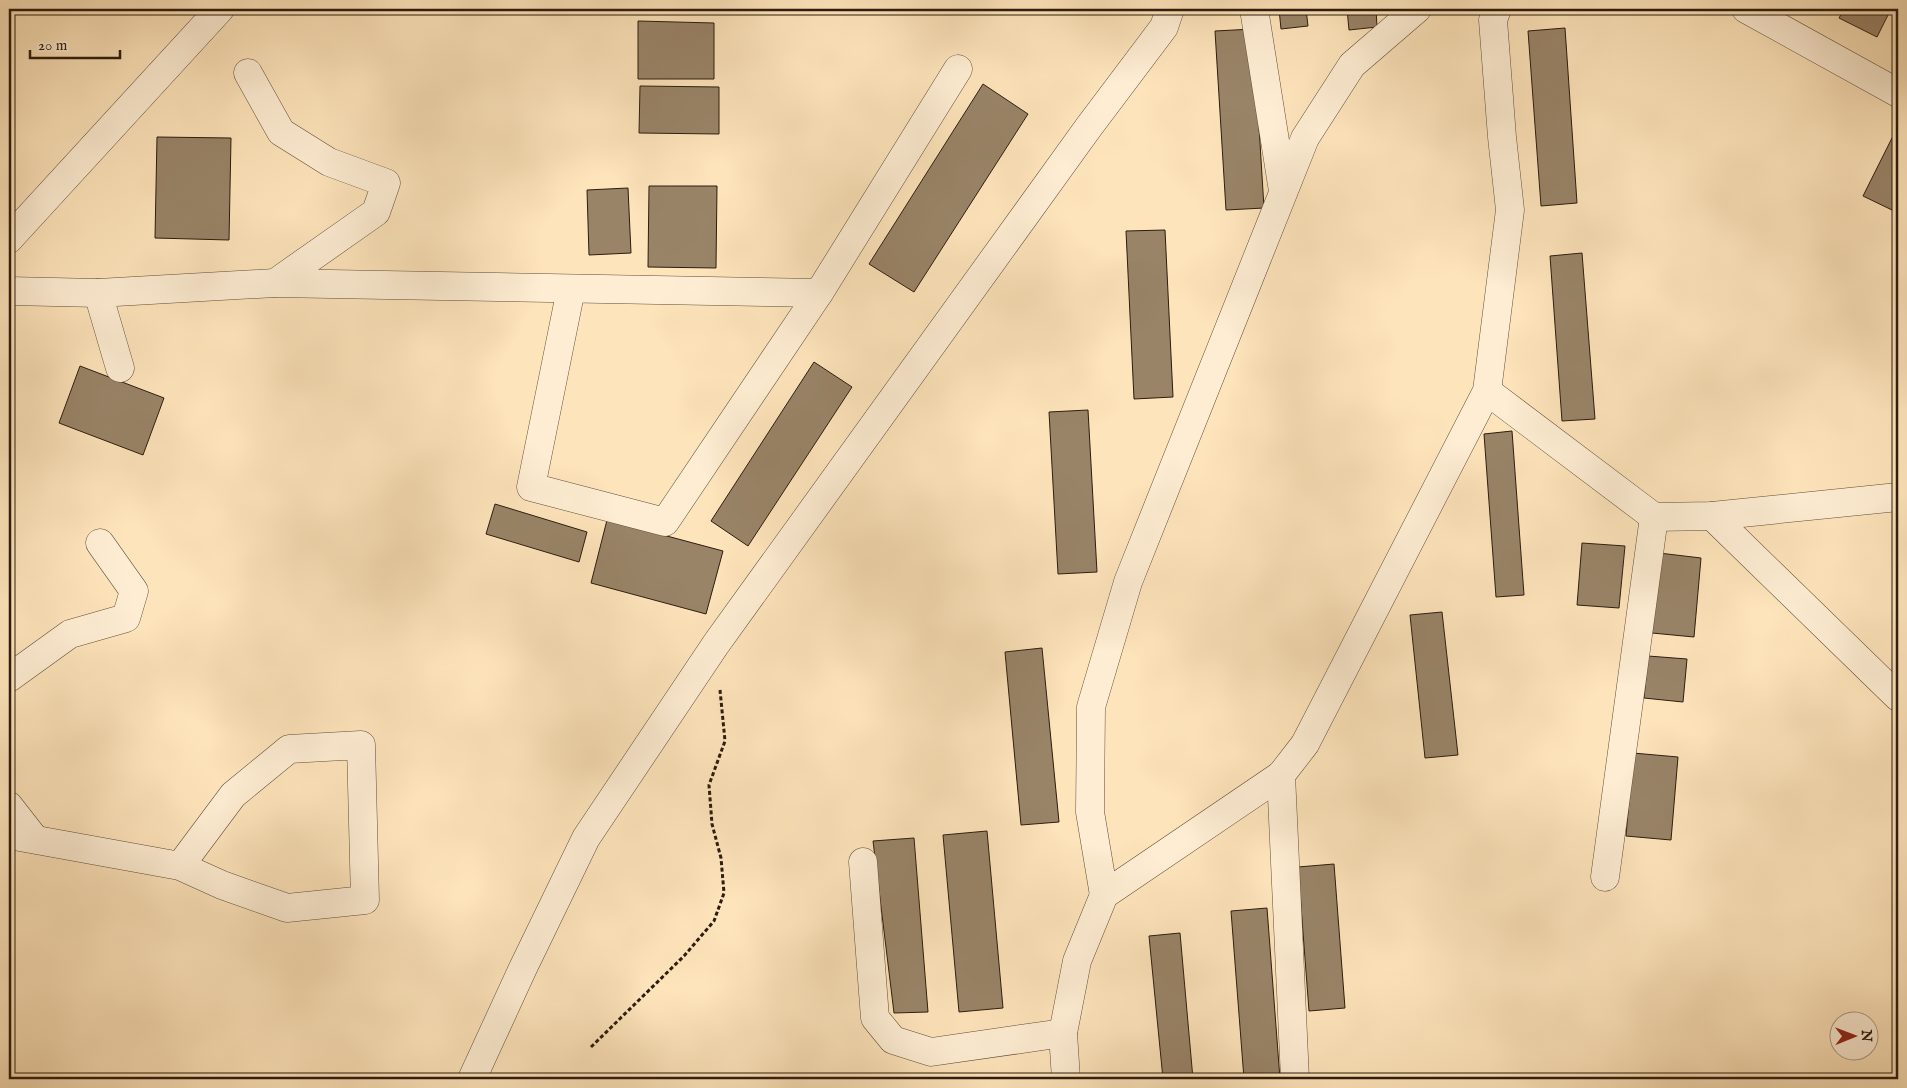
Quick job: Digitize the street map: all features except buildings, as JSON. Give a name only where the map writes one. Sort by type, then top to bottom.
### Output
[{"type":"street","points":[[9,239],[220,9]]},
{"type":"street","points":[[472,1079],[586,838],[716,644],[1088,128],[1164,27],[1170,9]]},
{"type":"street","points":[[1254,9],[1283,191]]},
{"type":"street","points":[[1066,1079],[1063,1033],[1077,961],[1104,895],[1090,812],[1091,707],[1128,582],[1304,138],[1352,65],[1417,9]]},
{"type":"street","points":[[1104,895],[1281,775],[1305,744],[1486,391],[1510,210],[1502,137],[1494,20],[1497,9]]},
{"type":"street","points":[[1746,9],[1898,93]]},
{"type":"street","points":[[571,289],[532,487],[664,522],[819,292],[958,69]]},
{"type":"street","points":[[248,73],[281,132],[329,162],[386,183],[376,212],[275,284]]},
{"type":"street","points":[[9,291],[98,293],[275,284],[819,292]]},
{"type":"street","points":[[98,293],[120,368]]},
{"type":"street","points":[[1486,391],[1654,517],[1712,516],[1898,497]]},
{"type":"street","points":[[1712,516],[1898,697]]},
{"type":"street","points":[[1605,877],[1654,517]]},
{"type":"street","points":[[9,678],[70,634],[126,618],[134,591],[100,543]]},
{"type":"street","points":[[9,806],[21,836],[180,866],[222,885],[287,908],[365,900],[361,745],[288,749],[233,796],[180,866]]},
{"type":"street","points":[[1281,775],[1295,1079]]},
{"type":"street","points":[[863,862],[874,1018],[893,1040],[931,1052],[1063,1033]]},
{"type":"path","points":[[591,1047],[684,956],[714,921],[724,893],[721,858],[712,824],[709,785],[725,741],[716,644]]}]
